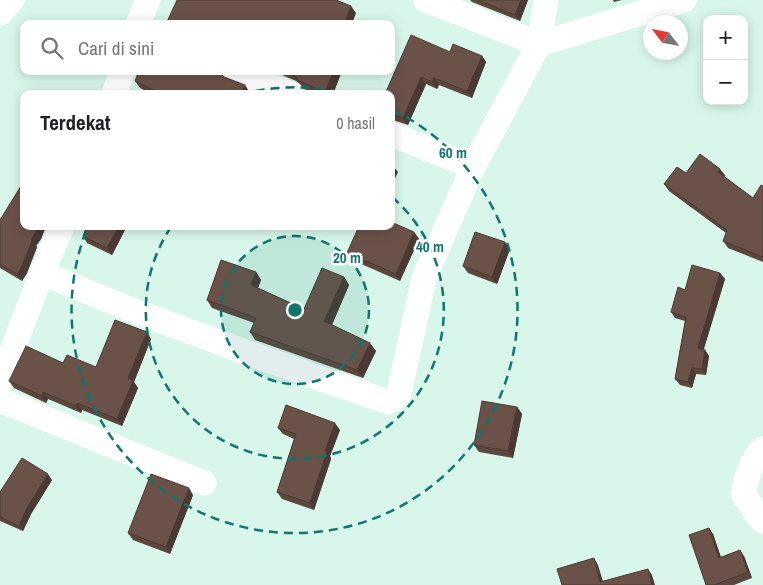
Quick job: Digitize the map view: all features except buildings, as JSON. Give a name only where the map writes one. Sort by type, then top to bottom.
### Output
[{"type":"street","points":[[0,13],[12,0]]},
{"type":"street","points":[[140,20],[148,0]]},
{"type":"street","points":[[426,0],[539,44],[684,0]]},
{"type":"street","points":[[42,273],[132,310],[270,361],[388,402],[393,400],[398,394],[424,278],[473,167],[539,44],[546,0]]},
{"type":"street","points":[[115,90],[121,75]]},
{"type":"street","points":[[244,75],[281,90]]},
{"type":"street","points":[[395,136],[473,167]]},
{"type":"street","points":[[0,382],[60,230]]},
{"type":"street","points":[[0,400],[204,483]]},
{"type":"street","points":[[763,449],[759,452],[747,473],[743,493],[763,521]]}]
